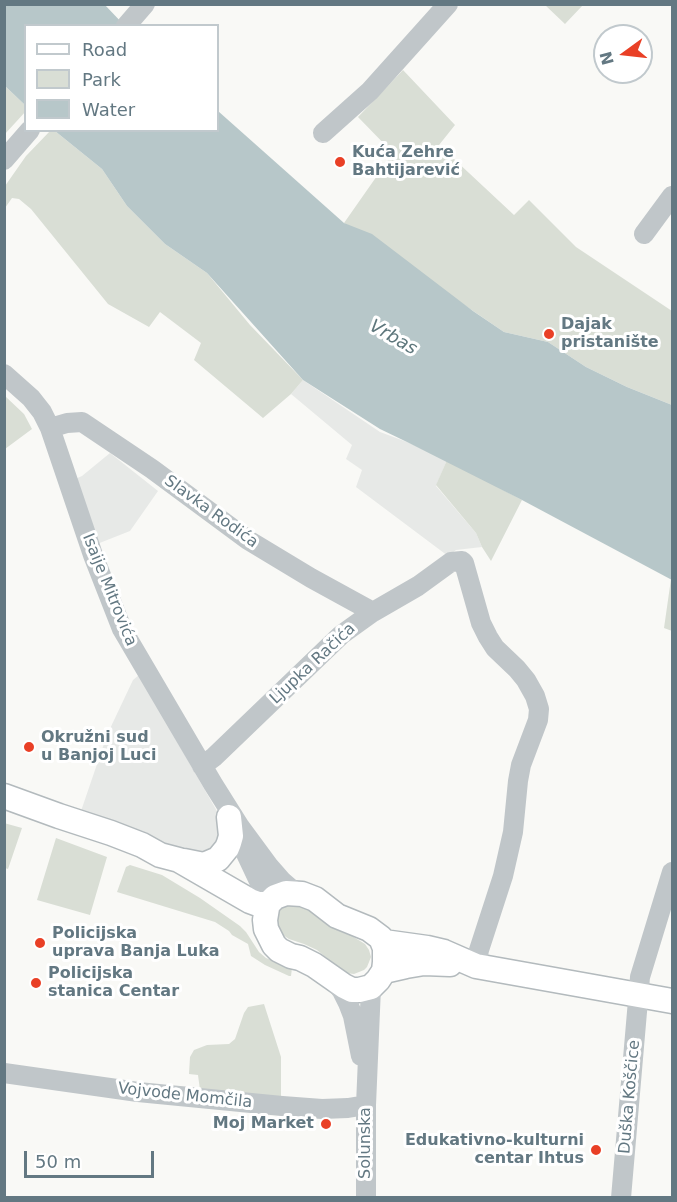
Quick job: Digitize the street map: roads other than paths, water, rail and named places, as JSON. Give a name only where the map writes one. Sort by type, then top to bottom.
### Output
[{"type":"main road","points":[[4,796],[142,845],[250,901],[268,904]]},
{"type":"main road","points":[[170,858],[204,865],[218,858],[230,843],[229,817]]},
{"type":"main road","points":[[170,858],[188,876],[246,917],[279,950],[314,965],[352,990],[359,990],[406,966],[424,963],[473,965],[672,1000]]},
{"type":"main road","points":[[269,938],[265,920],[268,904],[275,897],[286,893],[308,896],[337,916],[369,929],[381,938],[386,954],[377,979]]},
{"type":"main road","points":[[384,942],[444,952],[473,965]]},
{"type":"street","points":[[128,24],[145,4]]},
{"type":"street","points":[[322,133],[370,91],[448,4]]},
{"type":"street","points":[[10,153],[28,132]]},
{"type":"street","points":[[644,234],[672,196]]},
{"type":"street","name":"Isaije Mitrovića","points":[[4,364],[22,388]]},
{"type":"street","name":"Isaije Mitrovića","points":[[4,374],[32,398],[50,428],[93,555],[122,629],[240,827],[268,865],[297,894]]},
{"type":"street","name":"Slavka Rodića","points":[[50,428],[82,422],[152,469],[248,540],[311,579],[373,612]]},
{"type":"street","name":"Ljupka Račića","points":[[202,766],[341,635],[451,562],[459,560],[464,563],[481,623],[488,637],[495,648],[526,680],[539,709],[538,720],[521,765],[513,832],[506,865],[473,965]]},
{"type":"street","name":"Isaije Mitrovića","points":[[213,784],[268,904]]},
{"type":"street","name":"Duška Koščice","points":[[621,1197],[640,977],[672,872]]},
{"type":"street","name":"Solunska","points":[[330,976],[342,991],[353,1016],[366,1096]]},
{"type":"street","name":"Solunska","points":[[366,1197],[366,1096],[377,979]]},
{"type":"street","name":"Vojvode Momčila","points":[[4,1073],[138,1092],[282,1106],[339,1109],[366,1096]]},
{"type":"water","points":[[5,5],[105,5],[123,24],[24,24],[24,104],[5,86]]},
{"type":"water","name":"Vrbas","points":[[219,112],[344,223],[372,234],[504,332],[548,342],[586,367],[672,405],[672,580],[522,500],[380,429],[303,380],[207,273],[165,244],[127,206],[102,169],[56,132],[219,132]]},
{"type":"place","name":"Kuća Zehre Bahtijarević","points":[[340,162]]},
{"type":"place","name":"Dajak pristanište","points":[[549,334]]},
{"type":"place","name":"Okružni sud u Banjoj Luci","points":[[29,747]]},
{"type":"place","name":"Policijska uprava Banja Luka","points":[[40,943]]},
{"type":"place","name":"Policijska stanica Centar","points":[[36,983]]},
{"type":"place","name":"Moj Market","points":[[326,1124]]},
{"type":"place","name":"Edukativno-kulturni centar Ihtus","points":[[596,1150]]}]
